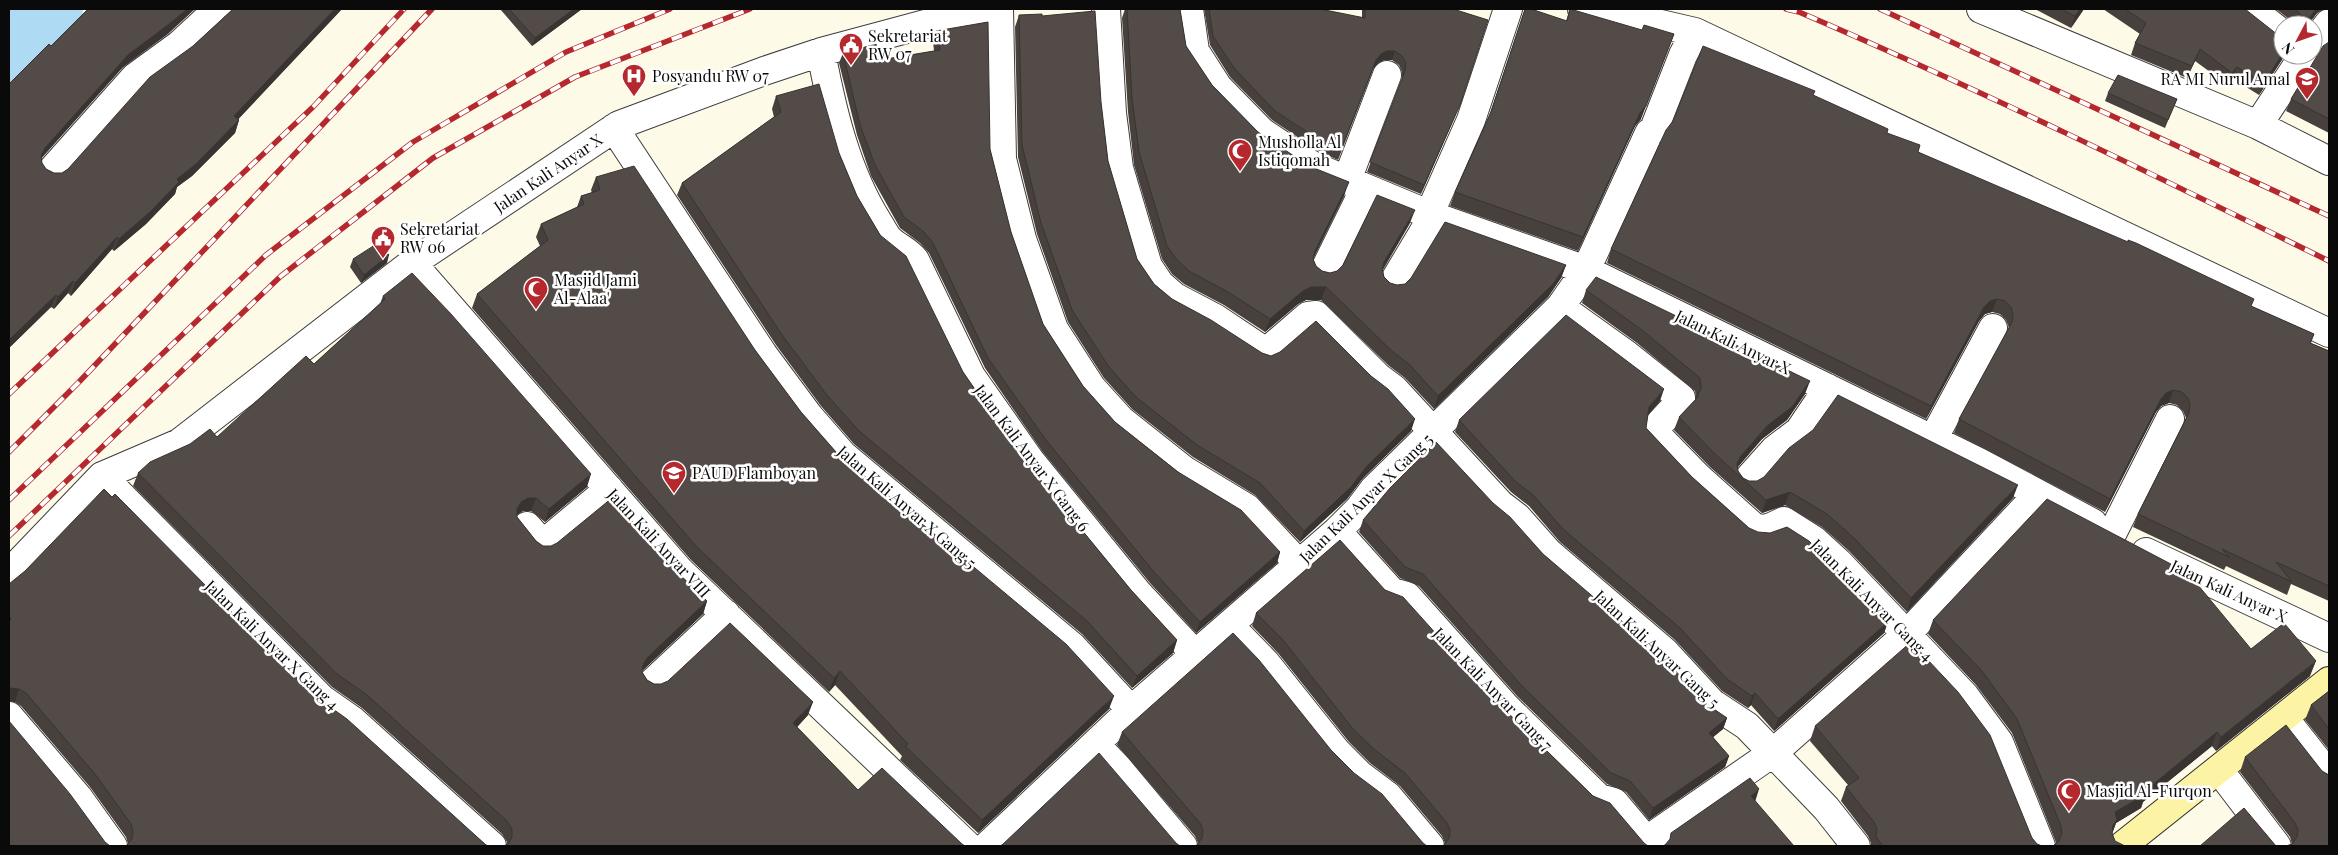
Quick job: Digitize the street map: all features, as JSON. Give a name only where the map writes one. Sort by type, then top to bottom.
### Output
[{"type":"street","points":[[52,170],[135,77],[178,45],[218,9]]},
{"type":"street","name":"Jalan Kali Anyar X","points":[[9,573],[102,476],[179,443],[412,263],[614,128],[764,70],[821,52],[981,9]]},
{"type":"street","points":[[999,9],[1002,159],[1022,239],[1054,329],[1092,388],[1120,420],[1184,470],[1247,508],[1299,564]]},
{"type":"street","name":"Jalan Kali Anyar Gang 5","points":[[1106,9],[1112,113],[1119,168],[1148,266],[1160,284],[1175,298],[1215,318],[1266,352],[1308,316],[1316,315],[1378,376],[1394,389],[1500,504],[1517,517],[1550,553],[1665,652],[1712,703],[1747,726],[1774,752],[1826,808],[1856,846]]},
{"type":"street","name":"Jalan Kali Anyar X","points":[[1189,9],[1195,51],[1218,87],[1262,132],[1313,166],[1431,216],[1586,270],[1932,441],[1979,462],[2163,561],[2329,638]]},
{"type":"street","points":[[1393,283],[1431,216],[1471,120],[1508,9]]},
{"type":"street","points":[[1582,9],[1609,12],[1696,32],[2329,333]]},
{"type":"street","points":[[1981,9],[2258,125],[2329,161]]},
{"type":"street","points":[[2251,9],[2273,26]]},
{"type":"street","name":"Jalan Kali Anyar X Gang 5","points":[[987,846],[1131,710],[1337,531],[1359,509],[1374,489],[1560,307],[1586,270],[1649,133],[1654,129],[1683,55],[1696,32]]},
{"type":"street","name":"Jalan Kali Anyar X Gang 6","points":[[821,52],[827,86],[846,154],[870,208],[891,241],[908,252],[915,260],[971,376],[1030,460],[1138,593],[1196,655]]},
{"type":"street","points":[[2258,125],[2297,65]]},
{"type":"street","points":[[1324,271],[1356,184],[1387,75]]},
{"type":"street","name":"Jalan Kali Anyar X Gang 5","points":[[614,128],[763,354],[809,416],[843,455],[1072,646],[1131,710]]},
{"type":"street","name":"Jalan Kali Anyar VIII","points":[[412,263],[680,571],[968,846]]},
{"type":"street","name":"Jalan Kali Anyar Gang 4","points":[[1560,307],[1627,355],[1681,398],[1681,401],[1660,423],[1657,435],[1699,478],[1755,528],[1767,530],[1784,521],[1814,540],[1965,696],[1999,742],[2041,846]]},
{"type":"street","points":[[1932,441],[1993,328]]},
{"type":"street","points":[[1748,479],[1774,450],[1799,431],[1828,388]]},
{"type":"street","points":[[2112,534],[2170,419]]},
{"type":"street","name":"Jalan Kali Anyar X Gang 4","points":[[102,476],[322,698],[352,720],[492,846]]},
{"type":"street","points":[[527,526],[543,544],[609,489]]},
{"type":"street","points":[[1649,843],[1774,752],[1907,634],[2038,494]]},
{"type":"street","name":"Jalan Kali Anyar Gang 7","points":[[1337,531],[1392,592],[1407,596],[1507,708],[1599,798],[1614,802],[1649,843]]},
{"type":"street","points":[[653,682],[726,614]]},
{"type":"street","points":[[1229,625],[1266,663],[1337,752],[1360,775],[1388,796],[1430,846]]},
{"type":"street","points":[[2122,846],[2329,681]]},
{"type":"street","points":[[9,716],[78,797],[113,846]]},
{"type":"street","points":[[2284,718],[2329,775]]},
{"type":"street","points":[[1095,744],[1118,768],[1183,846]]},
{"type":"street","points":[[2219,770],[2277,846]]},
{"type":"building","points":[[88,9],[187,9],[128,55],[45,148],[41,155],[42,163],[46,169],[54,173],[62,173],[68,169],[150,77],[193,46],[233,9],[335,9],[234,116],[239,120],[196,164],[177,179],[179,182],[150,212],[119,239],[117,237],[75,283],[73,281],[58,297],[56,295],[9,340],[9,84]]},
{"type":"building","points":[[509,9],[574,9],[535,38]]},
{"type":"building","points":[[1127,9],[1180,9],[1186,46],[1212,85],[1258,132],[1309,166],[1349,182],[1315,251],[1313,259],[1316,266],[1322,271],[1330,273],[1337,271],[1343,265],[1377,195],[1415,210],[1384,262],[1382,269],[1384,277],[1390,283],[1397,285],[1405,284],[1411,278],[1445,222],[1566,265],[1553,284],[1438,396],[1410,365],[1393,352],[1326,287],[1311,287],[1303,291],[1270,319],[1228,292],[1189,271],[1177,260],[1167,246],[1139,152],[1132,98]]},
{"type":"building","points":[[1209,9],[1320,9],[1365,18],[1365,9],[1453,9],[1488,20],[1460,105],[1424,185],[1370,162],[1405,71],[1406,63],[1402,56],[1395,51],[1387,51],[1376,60],[1341,150],[1324,143],[1275,111],[1234,68],[1213,36]]},
{"type":"building","points":[[1525,9],[1531,9],[1567,21],[1570,9],[1642,30],[1644,25],[1674,34],[1646,106],[1640,113],[1583,237],[1455,192],[1491,112]]},
{"type":"building","points":[[2061,9],[2080,9],[2075,16]]},
{"type":"building","points":[[2125,9],[2245,9],[2273,31],[2273,65],[2275,65],[2264,83],[2237,67],[2232,73],[2200,49],[2192,66],[2135,43],[2146,23]]},
{"type":"building","points":[[2296,9],[2316,9],[2312,15],[2300,15]]},
{"type":"building","points":[[1095,11],[1101,102],[1108,161],[1137,259],[1154,284],[1172,299],[1211,320],[1262,353],[1271,356],[1280,352],[1316,321],[1371,376],[1388,389],[1415,419],[1367,466],[1351,487],[1304,531],[1260,483],[1197,445],[1136,397],[1109,367],[1072,310],[1041,223],[1022,145],[1019,15],[1042,14],[1042,16]]},
{"type":"building","points":[[988,22],[990,149],[1011,232],[1043,324],[1083,386],[1115,422],[1178,472],[1241,510],[1280,552],[1200,622],[1154,572],[1046,440],[988,358],[933,243],[924,232],[904,217],[875,165],[860,125],[843,53],[876,44],[880,60],[940,50],[936,31]]},
{"type":"building","points":[[2329,42],[2329,119],[2291,99],[2312,65],[2323,65],[2323,46]]},
{"type":"building","points":[[1703,46],[1815,91],[1813,95],[1888,129],[1887,133],[1920,145],[1918,152],[2128,242],[2128,240],[2136,243],[2254,299],[2251,306],[2314,334],[2310,343],[2329,351],[2329,586],[2276,562],[2292,582],[2222,549],[2229,557],[2138,514],[2189,413],[2190,404],[2188,398],[2182,392],[2173,390],[2166,393],[2161,399],[2110,499],[1959,419],[2012,322],[2011,307],[2005,301],[1997,299],[1990,301],[1984,307],[1931,406],[1611,249],[1666,130],[1673,121]]},
{"type":"building","points":[[2118,75],[2177,99],[2168,120],[2108,93]]},
{"type":"building","points":[[819,84],[839,153],[857,196],[880,235],[906,256],[963,372],[1022,457],[1131,590],[1177,640],[1137,676],[1087,621],[859,431],[826,394],[780,332],[682,183],[781,112],[776,96]]},
{"type":"building","points":[[634,166],[755,350],[801,412],[836,452],[1066,644],[1114,696],[982,820],[905,746],[908,744],[840,671],[834,678],[696,546],[477,294],[548,240],[541,224],[584,204],[581,196],[600,190],[596,177]]},
{"type":"building","points":[[378,243],[389,255],[364,275],[353,259]]},
{"type":"building","points":[[412,273],[451,314],[591,474],[549,509],[536,498],[528,498],[521,502],[517,509],[517,517],[536,541],[543,546],[551,546],[557,543],[612,498],[673,568],[707,601],[647,658],[642,672],[647,680],[654,684],[668,681],[730,623],[813,702],[793,723],[858,790],[882,768],[965,846],[504,846],[509,843],[512,837],[512,829],[507,821],[367,695],[337,674],[138,473],[150,462],[190,444],[210,429],[217,437],[306,356],[314,364],[385,299],[383,296]]},
{"type":"building","points":[[1596,277],[1810,381],[1792,407],[1767,426],[1741,456],[1737,463],[1738,471],[1743,478],[1749,481],[1757,481],[1764,477],[1789,448],[1813,430],[1838,395],[2018,485],[1911,598],[1854,538],[1827,514],[1790,492],[1766,500],[1715,454],[1679,417],[1697,398],[1701,388],[1700,378],[1642,330],[1586,290]]},
{"type":"building","points":[[1566,315],[1664,389],[1649,407],[1646,428],[1692,477],[1749,528],[1758,532],[1770,533],[1787,527],[1809,541],[1888,622],[1778,719],[1755,693],[1752,696],[1727,679],[1680,628],[1564,530],[1533,495],[1515,481],[1459,420]]},
{"type":"building","points":[[1436,442],[1493,503],[1510,517],[1543,554],[1658,652],[1705,703],[1727,718],[1709,733],[1729,756],[1653,808],[1630,781],[1611,773],[1522,686],[1423,574],[1405,567],[1363,520],[1390,488]]},
{"type":"building","points":[[104,489],[112,497],[115,494],[316,697],[347,719],[489,846],[126,846],[132,839],[131,824],[95,774],[26,693],[19,689],[9,689],[9,621],[11,619],[9,616],[9,584],[25,571]]},
{"type":"building","points":[[2047,499],[2188,573],[2251,649],[2284,623],[2316,661],[2221,737],[2217,732],[2145,791],[2146,794],[2115,812],[2117,820],[2113,825],[2112,833],[2115,841],[2125,846],[2053,846],[2059,841],[2062,833],[2061,826],[2017,719],[1982,671],[1933,620]]},
{"type":"building","points":[[1340,540],[1385,590],[1403,597],[1501,706],[1593,796],[1610,803],[1648,846],[1442,846],[1449,838],[1450,830],[1447,823],[1405,773],[1375,750],[1353,729],[1283,640],[1256,613]]},
{"type":"building","points":[[1233,633],[1259,660],[1331,750],[1354,773],[1382,794],[1427,846],[1195,846],[1202,838],[1203,830],[1200,823],[1122,732]]},
{"type":"building","points":[[1911,642],[1958,692],[1990,735],[2032,838],[2037,844],[2042,846],[1883,846],[1876,837],[1877,829],[1874,822],[1846,787],[1859,778],[1815,726]]},
{"type":"building","points":[[2329,691],[2329,729],[2311,705]]},
{"type":"building","points":[[9,721],[70,794],[105,842],[110,846],[9,846]]},
{"type":"building","points":[[2286,725],[2322,771],[2329,775],[2329,846],[2286,846],[2292,844],[2297,837],[2298,830],[2295,823],[2245,757]]},
{"type":"building","points":[[1099,753],[1180,846],[999,846],[1002,845]]},
{"type":"building","points":[[1750,778],[1759,789],[1751,796],[1794,846],[1663,846],[1670,839],[1671,833]]},
{"type":"building","points":[[2244,808],[2276,846],[2200,846]]},
{"type":"waterway","points":[[9,49],[49,9]]},
{"type":"railway","points":[[9,394],[313,107],[404,9]]},
{"type":"railway","points":[[9,452],[79,382],[432,9]]},
{"type":"railway","points":[[9,500],[266,255],[413,142],[566,52],[670,9]]},
{"type":"railway","points":[[9,536],[281,276],[433,158],[575,77],[750,9]]},
{"type":"railway","points":[[1786,9],[1799,12],[1866,41],[2000,102],[2329,261]]},
{"type":"railway","points":[[1880,9],[2329,216]]},
{"type":"place","name":"Sekretariat RW 07","points":[[851,66]]},
{"type":"place","name":"Posyandu RW 07","points":[[634,97]]},
{"type":"place","name":"RA MI Nurul Amal","points":[[2307,100]]},
{"type":"place","name":"Musholla Al Istiqomah","points":[[1240,172]]},
{"type":"place","name":"Sekretariat RW 06","points":[[383,259]]},
{"type":"place","name":"Masjid Jami Al-Alaa'","points":[[536,310]]},
{"type":"place","name":"PAUD Flamboyan","points":[[674,494]]},
{"type":"place","name":"Masjid Al-Furqon","points":[[2069,812]]}]
